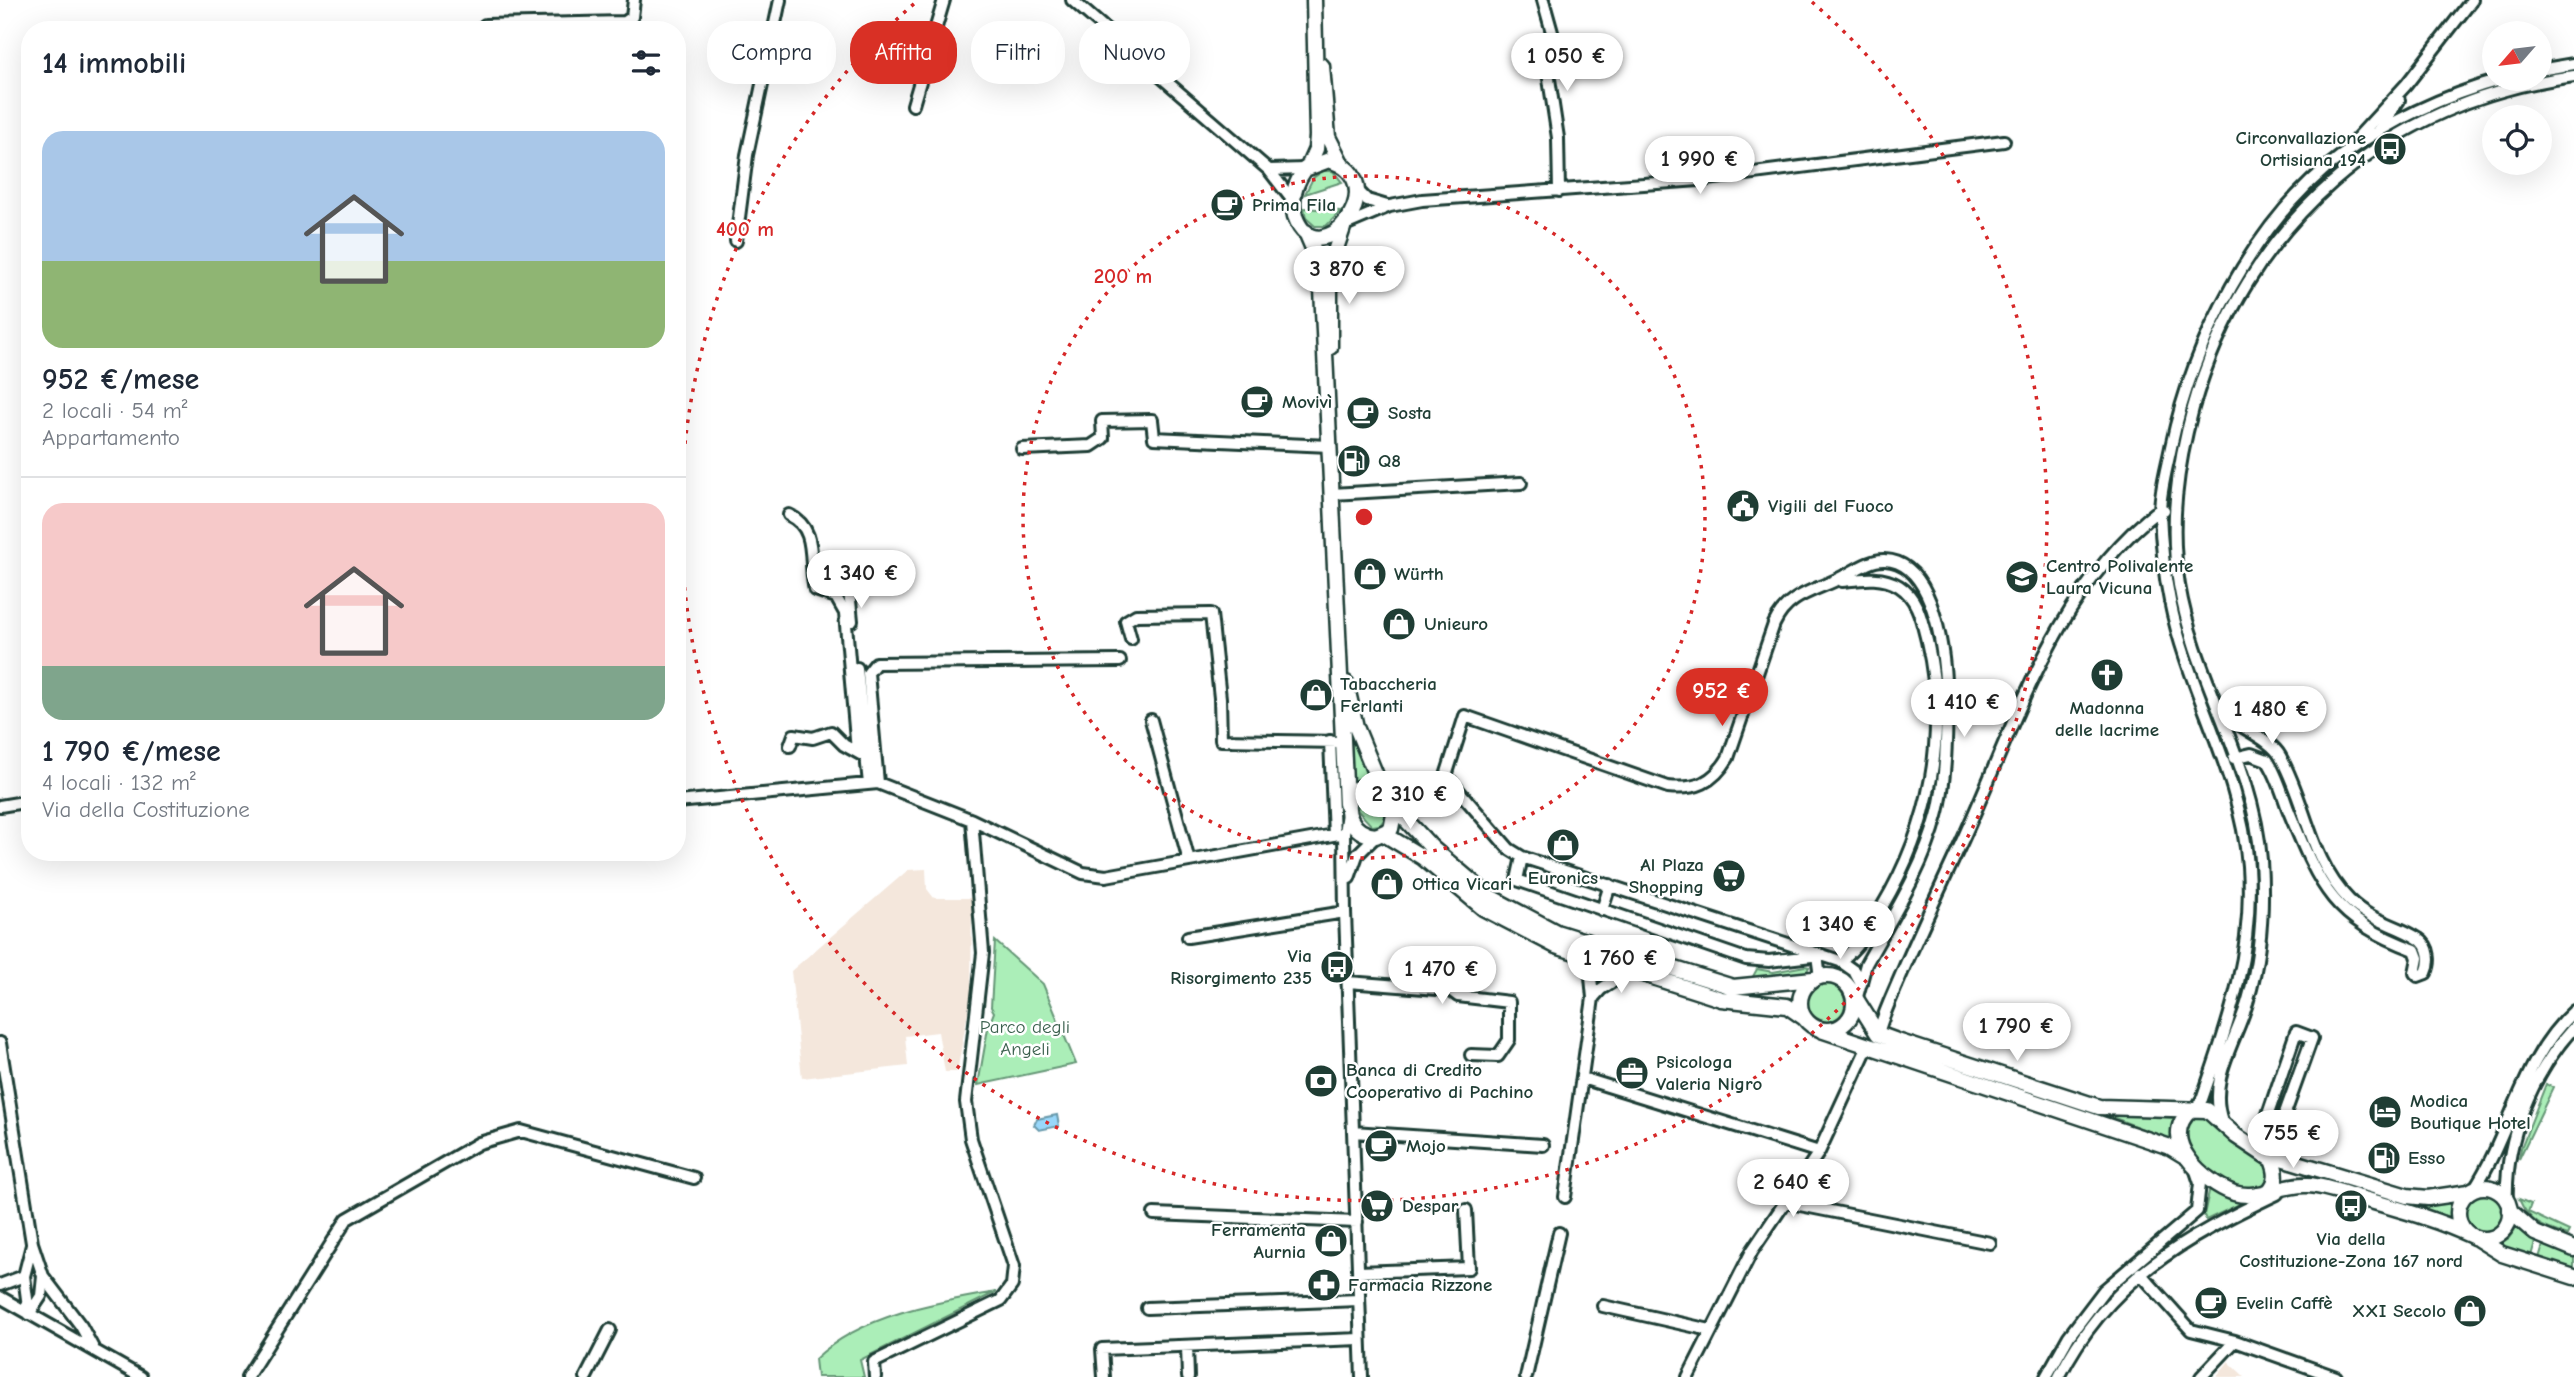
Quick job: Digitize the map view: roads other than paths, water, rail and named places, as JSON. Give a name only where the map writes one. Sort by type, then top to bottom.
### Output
[{"type":"main road","points":[[1314,0],[1316,149],[1296,184],[1293,201],[1296,219],[1306,232],[1321,267],[1338,630],[1335,741],[1346,809],[1357,828],[1368,835],[1380,835],[1422,857],[1483,908],[1556,946],[1721,999],[1787,1006],[1821,1030],[2170,1147],[2222,1188],[2236,1194],[2267,1192],[2297,1185],[2320,1187],[2429,1219],[2475,1238],[2490,1239],[2501,1233],[2508,1222],[2508,1206]]},
{"type":"main road","points":[[1315,24],[1326,92],[1328,137],[1355,188],[1354,210],[1344,226],[1330,266],[1332,328],[1327,376]]},
{"type":"main road","points":[[1307,168],[1329,160],[1343,166]]},
{"type":"main road","points":[[1306,232],[1327,237],[1344,226]]},
{"type":"main road","points":[[1338,630],[1356,727],[1382,790],[1432,848],[1490,897],[1556,932],[1733,987],[1818,975],[1835,977],[1855,996],[1878,1034],[2086,1104],[2168,1111],[2207,1110],[2236,1136],[2267,1154],[2407,1196],[2438,1197],[2472,1190],[2496,1190],[2535,1233],[2574,1249]]},
{"type":"main road","points":[[1346,809],[1352,790],[1363,785],[1377,786],[1382,790]]},
{"type":"main road","points":[[1380,835],[1394,823],[1395,808]]},
{"type":"main road","points":[[1803,1017],[1800,996],[1818,975]]},
{"type":"main road","points":[[1821,1030],[1842,1026],[1855,996]]},
{"type":"main road","points":[[2191,1162],[2179,1142],[2179,1132],[2184,1115],[2193,1110]]},
{"type":"main road","points":[[2267,1154],[2272,1160],[2276,1175],[2275,1184],[2267,1192]]},
{"type":"main road","points":[[2472,1190],[2460,1202],[2458,1215],[2462,1228],[2502,1254],[2574,1277]]},
{"type":"street","points":[[626,21],[632,17],[634,0]]},
{"type":"street","points":[[736,241],[747,155],[780,0]]},
{"type":"street","points":[[913,105],[944,0]]},
{"type":"street","points":[[1072,0],[1269,170],[1293,201]]},
{"type":"street","points":[[1543,0],[1555,43],[1548,72],[1558,138],[1559,191]]},
{"type":"street","points":[[2362,158],[2373,130],[2472,0]]},
{"type":"street","points":[[2552,68],[2574,64]]},
{"type":"street","points":[[2193,1110],[2202,1099],[2237,999],[2247,938],[2249,886],[2245,838],[2225,762],[2171,605],[2160,509],[2178,413],[2192,370],[2215,317],[2244,277],[2305,208],[2362,158],[2390,138],[2465,102],[2518,86],[2574,76]]},
{"type":"street","points":[[2222,1121],[2217,1108],[2217,1087],[2248,999],[2260,939],[2259,837],[2240,763],[2216,704],[2182,602],[2176,562],[2174,511],[2179,463],[2204,373],[2244,277],[2277,220],[2339,158],[2373,130],[2399,100],[2406,85]]},
{"type":"street","points":[[2373,130],[2482,87]]},
{"type":"street","points":[[2399,100],[2402,109],[2414,112]]},
{"type":"street","points":[[2373,130],[2390,138]]},
{"type":"street","points":[[1344,226],[1390,206],[1422,200],[1699,180],[2004,141]]},
{"type":"street","points":[[1269,170],[1307,168]]},
{"type":"street","points":[[1355,188],[1375,205],[1390,206]]},
{"type":"street","points":[[1022,449],[1091,446],[1103,438],[1102,421],[1152,420],[1154,438],[1330,446]]},
{"type":"street","points":[[1332,494],[1521,483]]},
{"type":"street","points":[[1878,1034],[1933,899],[2061,624],[2091,579],[2137,527],[2160,509],[2174,511]]},
{"type":"street","points":[[789,515],[802,521],[810,537],[815,590],[836,597],[845,613],[862,755],[874,784]]},
{"type":"street","points":[[1882,559],[1904,565],[1914,574],[1930,605],[1947,688],[1947,770],[1937,818],[1914,874],[1866,964],[1855,996],[1854,971],[1837,961],[1522,857],[1509,849],[1446,776],[1465,716],[1668,787],[1687,789],[1701,785],[1721,771],[1728,758],[1778,615],[1796,597],[1882,559]]},
{"type":"street","points":[[1818,975],[1860,944],[1911,853],[1929,797],[1936,733],[1931,657],[1921,616],[1912,597],[1883,579],[1835,581]]},
{"type":"street","points":[[849,590],[862,755]]},
{"type":"street","points":[[1131,639],[1126,621],[1136,615],[1211,614],[1220,698],[1221,740],[1335,741],[1339,834],[1346,891],[1362,1377]]},
{"type":"street","points":[[874,784],[867,673],[876,663],[1121,661]]},
{"type":"street","points":[[2216,704],[2250,734],[2267,742],[2279,755],[2322,861],[2344,895],[2361,911],[2386,925],[2421,939],[2422,951],[2367,928],[2335,903],[2312,866],[2270,763],[2262,756],[2251,754]]},
{"type":"street","points":[[1151,720],[1189,861]]},
{"type":"street","points":[[790,746],[794,735],[813,738],[831,732],[844,745],[862,755]]},
{"type":"street","points":[[2217,741],[2250,734]]},
{"type":"street","points":[[2240,763],[2256,747],[2250,734]]},
{"type":"street","points":[[2225,762],[2240,763]]},
{"type":"street","points":[[686,801],[874,784],[972,820],[1083,873],[1106,876],[1339,834]]},
{"type":"street","points":[[0,806],[21,802]]},
{"type":"street","points":[[1339,834],[1346,809]]},
{"type":"street","points":[[875,1377],[874,1362],[1001,1300],[1013,1279],[1014,1266],[971,1139],[966,1102],[983,953],[972,820]]},
{"type":"street","points":[[1346,891],[1357,855],[1380,835]]},
{"type":"street","points":[[1522,857],[1517,880],[1746,959],[1782,961],[1817,955]]},
{"type":"street","points":[[1602,910],[1610,885]]},
{"type":"street","points":[[1188,937],[1345,912]]},
{"type":"street","points":[[2247,938],[2260,939]]},
{"type":"street","points":[[1564,1198],[1593,998],[1591,978],[1582,954]]},
{"type":"street","points":[[1817,955],[1818,975]]},
{"type":"street","points":[[1593,998],[1601,989],[1631,970]]},
{"type":"street","points":[[1348,982],[1450,990],[1458,996],[1509,1002],[1509,1041],[1499,1056],[1471,1055]]},
{"type":"street","points":[[2472,1190],[2491,1163],[2553,1033],[2574,1011]]},
{"type":"street","points":[[2508,1206],[2507,1174],[2512,1144],[2535,1071],[2574,1027]]},
{"type":"street","points":[[2267,1154],[2281,1128],[2312,1038],[2296,1032],[2266,1120],[2281,1128]]},
{"type":"street","points":[[0,1043],[32,1243],[43,1276],[81,1326],[94,1350]]},
{"type":"street","points":[[1688,1377],[1752,1251],[1819,1152],[1868,1046]]},
{"type":"street","points":[[1582,1078],[1819,1152]]},
{"type":"street","points":[[247,1377],[347,1219],[479,1143],[521,1131],[694,1178]]},
{"type":"street","points":[[1353,1132],[1543,1145]]},
{"type":"street","points":[[2191,1162],[2200,1184],[2197,1211],[2203,1231]]},
{"type":"street","points":[[2059,1377],[2099,1315],[2140,1273],[2164,1254],[2203,1231],[2297,1185]]},
{"type":"street","points":[[2252,1206],[2267,1192]]},
{"type":"street","points":[[1785,1202],[1990,1243]]},
{"type":"street","points":[[1358,1272],[1469,1268],[1466,1210]]},
{"type":"street","points":[[2046,1377],[2069,1336],[2104,1290],[2197,1211]]},
{"type":"street","points":[[1154,1214],[1357,1222]]},
{"type":"street","points":[[1526,1377],[1559,1233]]},
{"type":"street","points":[[29,1314],[24,1276],[32,1243]]},
{"type":"street","points":[[2140,1273],[2191,1330],[2235,1341],[2336,1377]]},
{"type":"street","points":[[0,1284],[24,1276]]},
{"type":"street","points":[[29,1314],[41,1296],[43,1276]]},
{"type":"street","points":[[0,1297],[141,1377]]},
{"type":"street","points":[[1147,1308],[1359,1300]]},
{"type":"street","points":[[1603,1306],[1710,1330]]},
{"type":"street","points":[[586,1377],[611,1330]]},
{"type":"street","points":[[1104,1377],[1102,1349],[1360,1339]]},
{"type":"street","points":[[2201,1377],[2235,1341]]},
{"type":"street","points":[[1187,1346],[1188,1377]]},
{"type":"water","points":[[1057,1115],[1059,1126],[1039,1130],[1034,1125],[1037,1119]]},
{"type":"place","name":"Circonvallazione Ortisiana 194","points":[[2390,149]]},
{"type":"place","name":"Prima Fila","points":[[1227,205]]},
{"type":"place","name":"Movivì","points":[[1257,402]]},
{"type":"place","name":"Sosta","points":[[1363,413]]},
{"type":"place","name":"Q8","points":[[1354,461]]},
{"type":"place","name":"Vigili del Fuoco","points":[[1743,506]]},
{"type":"place","name":"Würth","points":[[1370,574]]},
{"type":"place","name":"Centro Polivalente Laura Vicuna","points":[[2022,577]]},
{"type":"place","name":"Unieuro","points":[[1399,624]]},
{"type":"place","name":"Madonna delle lacrime","points":[[2107,675]]},
{"type":"place","name":"Tabaccheria Ferlanti","points":[[1316,695]]},
{"type":"place","name":"Euronics","points":[[1563,845]]},
{"type":"place","name":"Al Plaza Shopping","points":[[1729,876]]},
{"type":"place","name":"Ottica Vicari","points":[[1387,884]]},
{"type":"place","name":"Via Risorgimento 235","points":[[1337,967]]},
{"type":"place","name":"Psicologa Valeria Nigro","points":[[1632,1073]]},
{"type":"place","name":"Banca di Credito Cooperativo di Pachino","points":[[1321,1081]]},
{"type":"place","name":"Modica Boutique Hotel","points":[[2385,1112]]},
{"type":"place","name":"Mojo","points":[[1381,1146]]},
{"type":"place","name":"Esso","points":[[2384,1158]]},
{"type":"place","name":"Despar","points":[[1377,1206]]},
{"type":"place","name":"Via della Costituzione-Zona 167 nord","points":[[2351,1206]]},
{"type":"place","name":"Ferramenta Aurnia","points":[[1331,1241]]},
{"type":"place","name":"Farmacia Rizzone","points":[[1324,1285]]},
{"type":"place","name":"Evelin Caffè","points":[[2211,1303]]},
{"type":"place","name":"XXI Secolo","points":[[2470,1311]]},
{"type":"park label","name":"Parco degli Angeli","points":[[1025,1038]]}]
